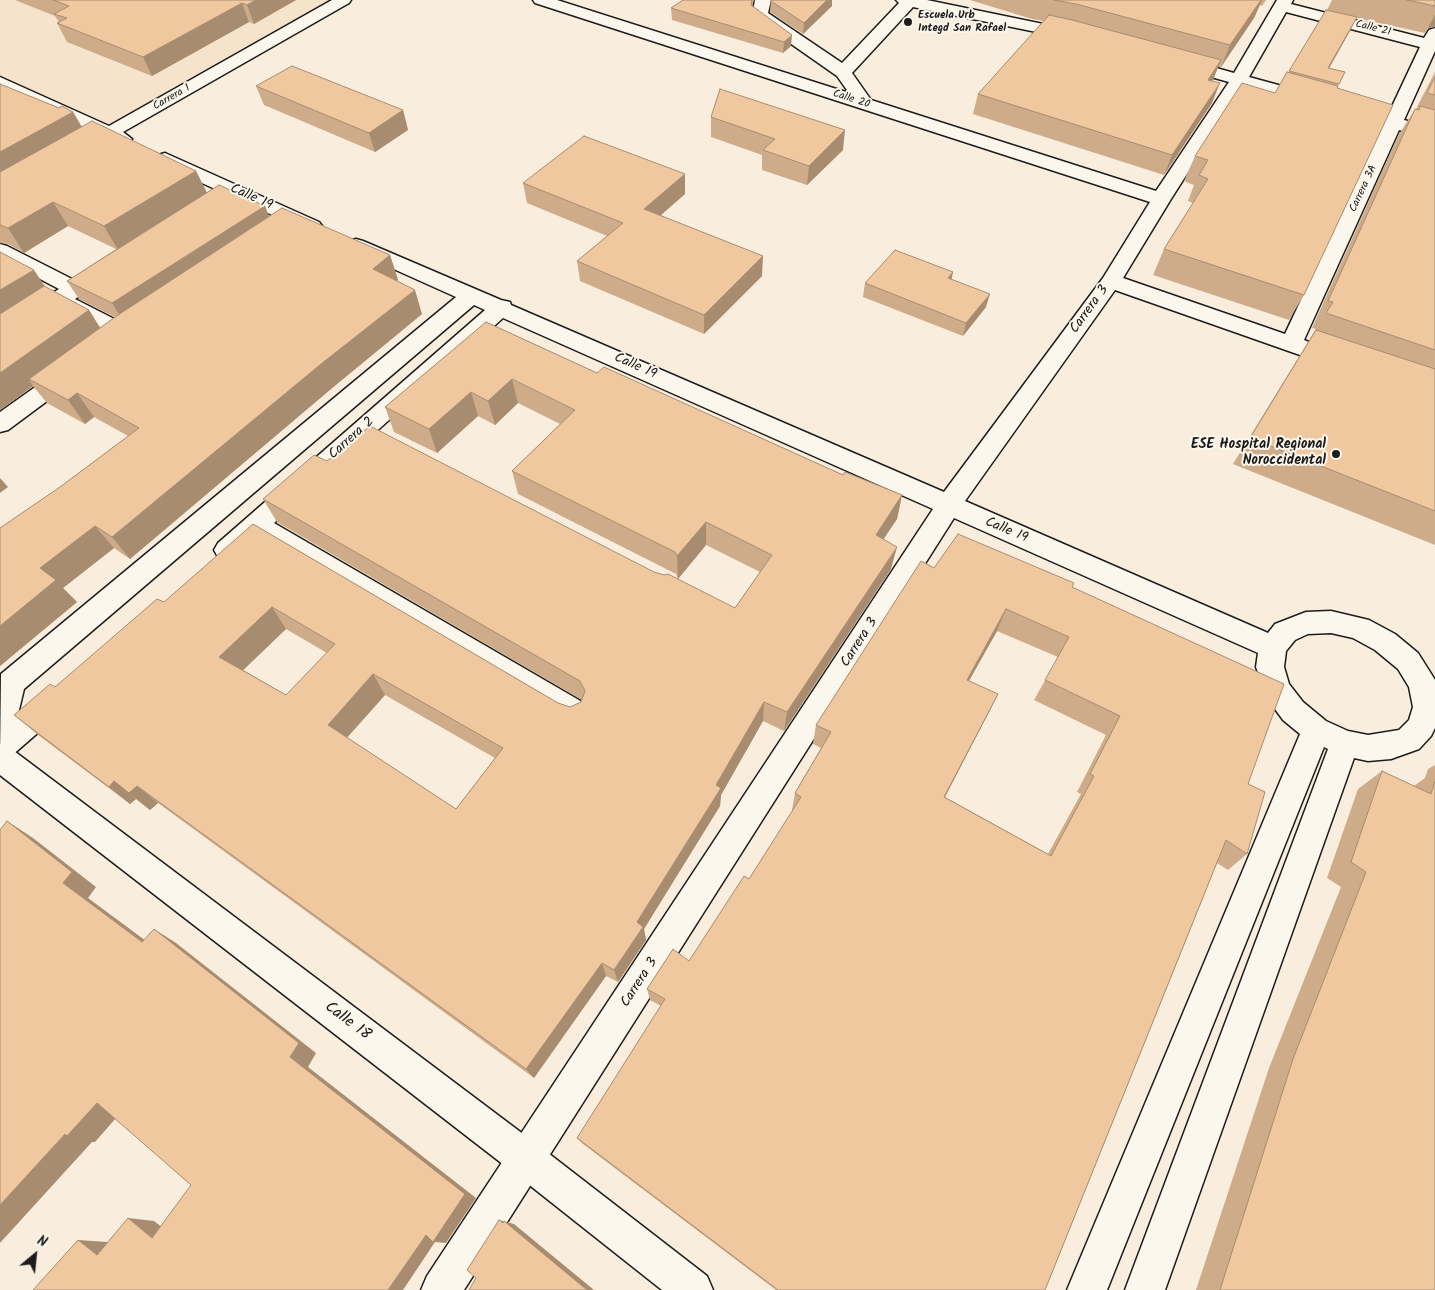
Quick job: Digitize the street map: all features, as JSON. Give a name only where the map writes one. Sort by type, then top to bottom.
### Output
[{"type":"street","name":"Carrera 1","points":[[84,147],[343,0]]},
{"type":"street","name":"Calle 20","points":[[541,0],[1161,199]]},
{"type":"street","points":[[762,0],[760,15],[843,72],[865,104]]},
{"type":"street","points":[[843,72],[907,1],[1088,38]]},
{"type":"street","name":"Calle 21","points":[[1275,8],[1433,41]]},
{"type":"street","name":"Carrera 3","points":[[441,1290],[948,506],[1112,281],[1161,199],[1239,79],[1275,8]]},
{"type":"street","name":"Carrera 3A","points":[[1291,344],[1433,41]]},
{"type":"street","points":[[1163,58],[1435,134]]},
{"type":"street","name":"Calle 19","points":[[5,89],[110,133],[223,195],[288,224],[336,236],[472,294],[948,506],[1273,647]]},
{"type":"street","points":[[0,250],[125,333]]},
{"type":"street","points":[[0,337],[124,258]]},
{"type":"street","points":[[1112,281],[1327,356]]},
{"type":"street","points":[[0,730],[11,683],[472,294]]},
{"type":"street","name":"Carrera 2","points":[[212,563],[256,525],[373,433],[502,307]]},
{"type":"street","points":[[0,424],[85,362]]},
{"type":"street","points":[[256,525],[574,712]]},
{"type":"street","points":[[1331,622],[1359,628],[1385,642],[1408,661],[1423,684],[1427,706],[1428,730],[1409,740],[1391,746],[1368,748],[1330,737],[1293,711],[1276,689],[1270,667],[1273,647],[1285,632],[1306,623],[1331,622]]},
{"type":"street","points":[[0,748],[73,684]]},
{"type":"street","points":[[1087,1290],[1330,737]]},
{"type":"street","points":[[1145,1290],[1330,737]]},
{"type":"street","name":"Calle 18","points":[[0,757],[526,1159],[693,1290]]},
{"type":"shaded area","points":[[0,0],[331,0],[104,130],[0,84]]},
{"type":"building","points":[[53,0],[256,0],[247,5],[242,3],[143,57],[57,23],[67,18],[54,14],[69,6]]},
{"type":"building","points":[[683,0],[752,0],[751,5],[792,35],[784,42],[671,8]]},
{"type":"building","points":[[771,0],[827,0],[804,23]]},
{"type":"building","points":[[1054,0],[1261,0],[1230,45],[1076,4]]},
{"type":"building","points":[[1407,0],[1435,0],[1435,6]]},
{"type":"building","points":[[1326,10],[1357,17],[1328,68],[1345,72],[1339,84],[1289,71]]},
{"type":"building","points":[[1049,15],[1221,60],[1208,80],[1220,83],[1172,155],[978,94]]},
{"type":"building","points":[[292,66],[403,110],[369,133],[256,86]]},
{"type":"building","points":[[1287,72],[1338,86],[1337,88],[1393,105],[1304,295],[1164,249],[1208,179],[1199,175],[1208,160],[1195,156],[1242,83],[1275,93]]},
{"type":"building","points":[[1435,77],[1435,95],[1427,93]]},
{"type":"building","points":[[0,84],[59,108],[62,106],[73,112],[0,152]]},
{"type":"building","points":[[720,89],[845,130],[809,166],[763,150],[775,139],[711,117]]},
{"type":"building","points":[[1420,106],[1435,110],[1435,350],[1326,313],[1333,302],[1328,301],[1415,109],[1419,110]]},
{"type":"building","points":[[92,121],[196,171],[104,226],[53,202],[8,228],[0,225],[0,172]]},
{"type":"building","points":[[584,136],[685,174],[644,209],[763,256],[704,315],[577,261],[623,223],[523,183]]},
{"type":"building","points":[[219,185],[265,206],[112,303],[67,281]]},
{"type":"building","points":[[282,208],[390,255],[373,269],[415,290],[321,364],[112,537],[95,526],[40,568],[56,580],[0,626],[0,528],[60,487],[139,428],[77,393],[68,400],[29,379],[118,315]]},
{"type":"building","points":[[895,250],[953,272],[948,278],[990,294],[966,323],[865,283]]},
{"type":"building","points":[[0,252],[34,270],[0,290]]},
{"type":"building","points":[[44,286],[89,310],[0,373],[0,314]]},
{"type":"building","points":[[486,322],[597,373],[604,367],[843,475],[845,472],[902,495],[876,535],[897,547],[787,712],[764,702],[716,785],[721,788],[637,922],[643,927],[614,970],[602,963],[526,1069],[137,786],[129,793],[114,781],[109,787],[14,715],[50,684],[55,687],[157,599],[164,602],[253,524],[558,703],[570,707],[581,702],[585,691],[580,681],[263,499],[314,455],[327,461],[370,426],[654,572],[664,575],[668,574],[735,608],[772,555],[706,522],[677,556],[675,552],[512,471],[575,410],[512,379],[488,401],[471,392],[429,429],[385,407]],"holes":[[[272,607],[335,644],[286,695],[219,657]],[[373,674],[503,748],[456,809],[328,725]]]},
{"type":"building","name":"ESE Hospital Regional Noroccidental","points":[[1316,330],[1435,369],[1435,511],[1250,438]]},
{"type":"building","points":[[958,534],[1074,583],[1072,587],[1284,684],[1248,784],[1265,792],[1247,854],[1226,840],[1045,1290],[778,1290],[577,1138],[665,999],[647,989],[673,949],[689,961],[744,876],[749,879],[801,797],[795,793],[831,732],[816,725],[921,561],[934,568]],"holes":[[[1006,609],[1069,637],[1045,680],[1120,716],[1090,774],[1094,776],[1051,856],[944,797],[998,694],[967,680]]]},
{"type":"building","points":[[1382,771],[1431,794],[1435,781],[1435,1290],[1220,1290],[1293,1059],[1366,872],[1351,862]]},
{"type":"building","points":[[7,821],[72,872],[63,883],[142,942],[154,929],[299,1043],[290,1057],[465,1194],[433,1242],[426,1235],[388,1290],[33,1290],[78,1240],[97,1255],[128,1218],[152,1238],[191,1185],[97,1103],[67,1136],[65,1134],[0,1205],[0,830]]},
{"type":"building","points":[[499,1220],[503,1223],[504,1221],[587,1290],[469,1290],[476,1278],[467,1270]]},
{"type":"place","name":"Escuela Urb Integd San Rafael","points":[[908,22]]},
{"type":"place","name":"ESE Hospital Regional Noroccidental","points":[[1336,454]]}]
